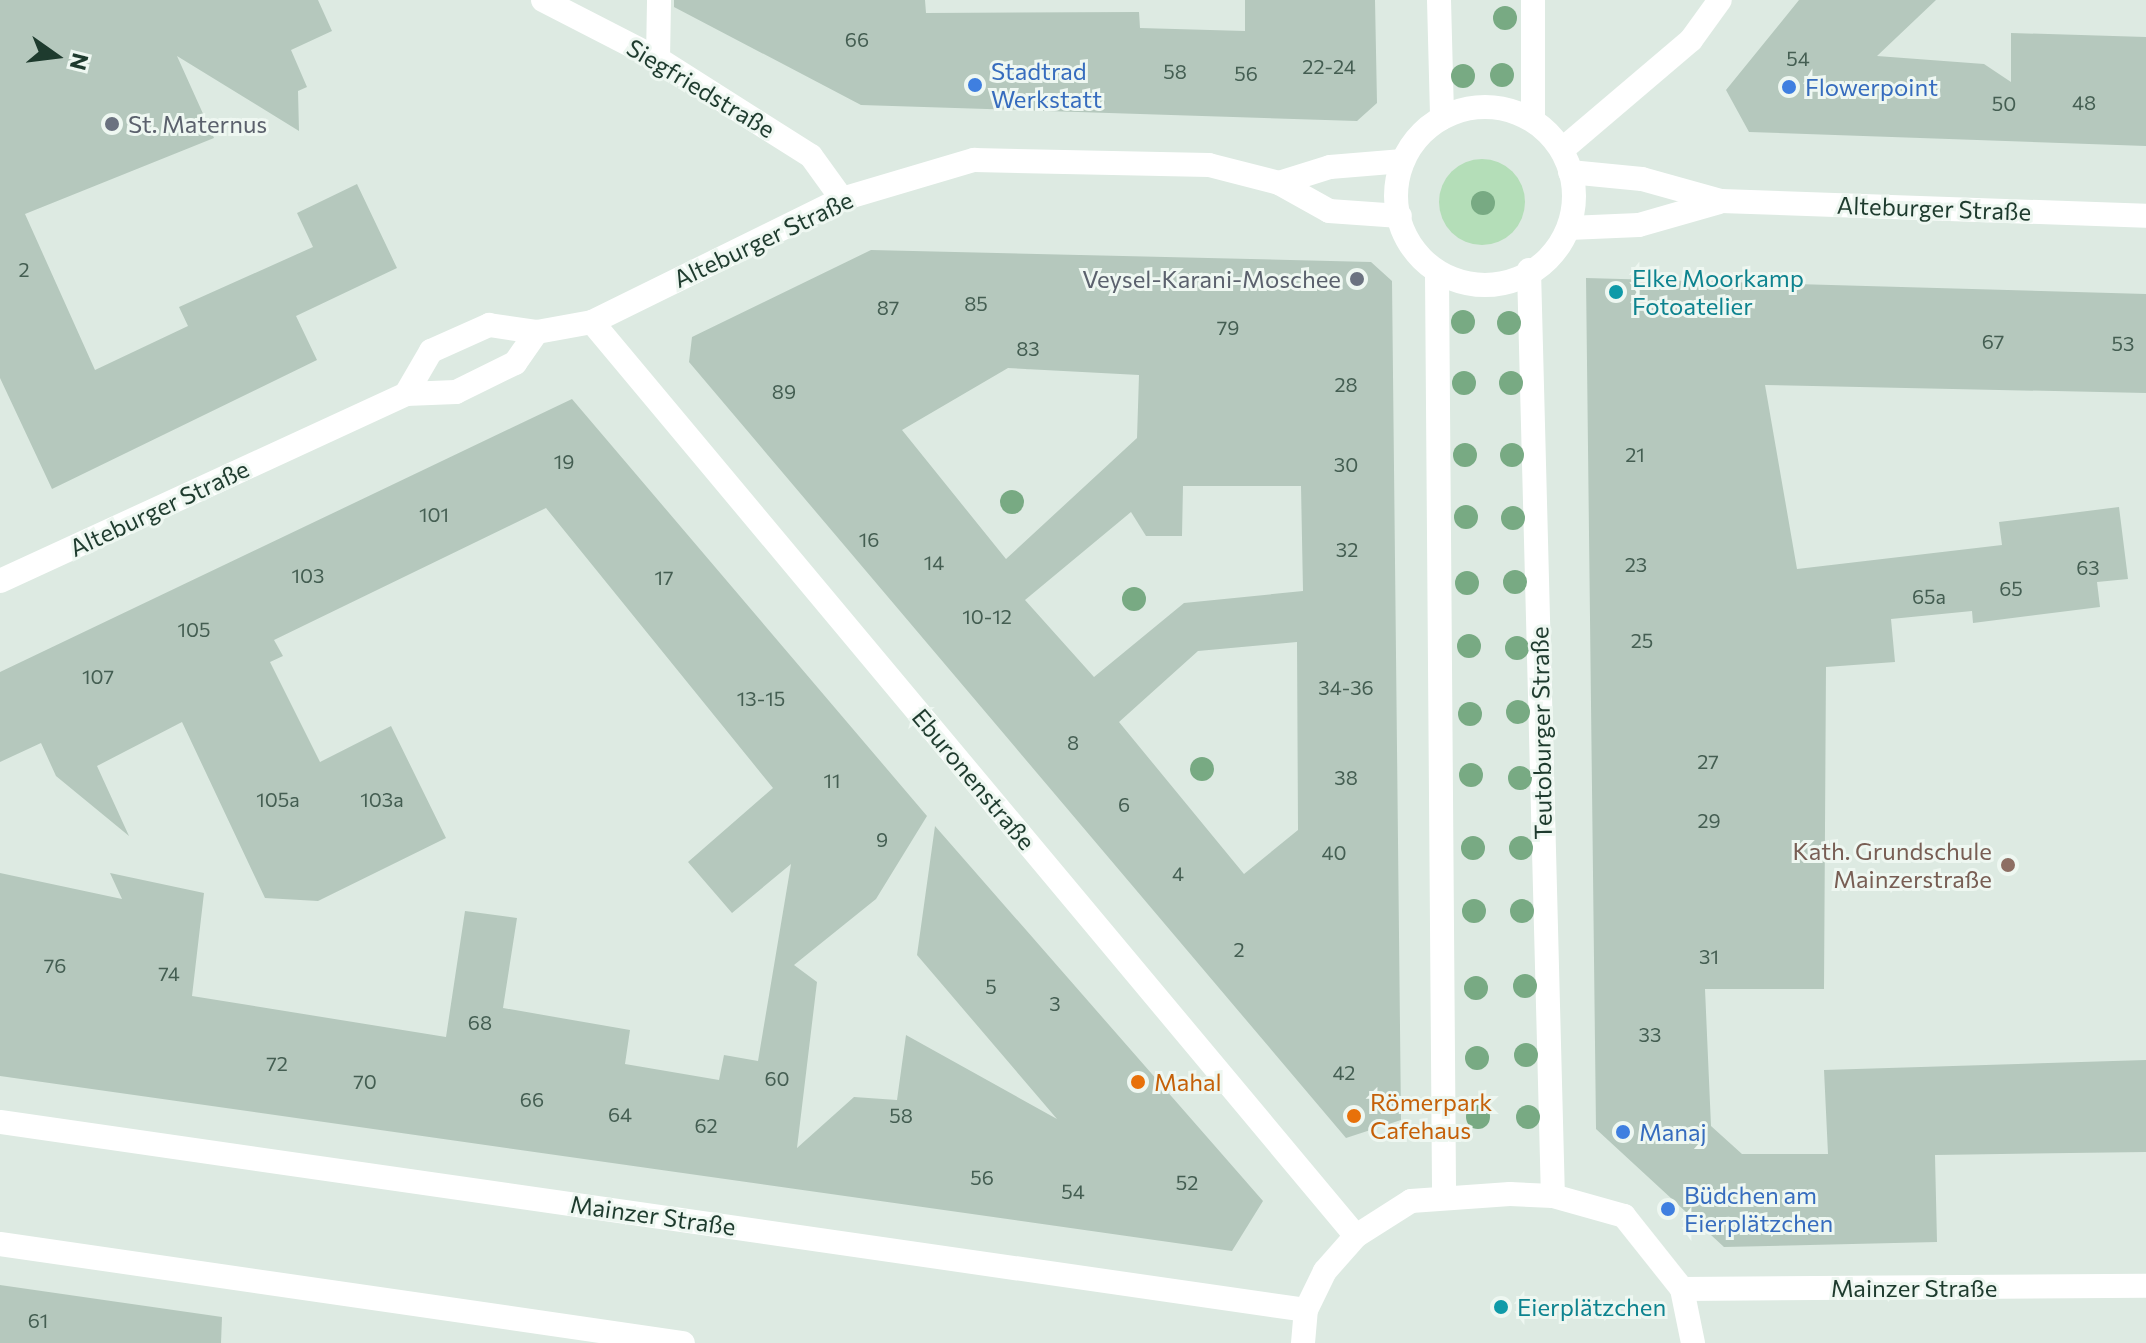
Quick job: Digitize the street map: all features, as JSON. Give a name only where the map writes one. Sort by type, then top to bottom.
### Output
[{"type":"street","name":"Siegfriedstraße","points":[[543,0],[658,59],[811,156],[842,199]]},
{"type":"street","points":[[658,59],[659,0]]},
{"type":"street","points":[[1439,0],[1442,118]]},
{"type":"street","points":[[1533,0],[1533,119]]},
{"type":"street","points":[[1564,148],[1691,40],[1720,0]]},
{"type":"street","points":[[1488,107],[1533,119],[1564,148],[1570,172],[1569,228],[1529,270],[1483,288],[1437,275],[1409,246],[1400,216],[1403,161],[1442,118],[1488,107]]},
{"type":"street","name":"Alteburger Straße","points":[[406,394],[431,351],[489,325],[537,332],[592,322],[842,199],[974,160],[1209,165],[1279,183],[1329,211],[1400,216]]},
{"type":"street","points":[[1279,183],[1330,167],[1403,161]]},
{"type":"street","name":"Alteburger Straße","points":[[1570,172],[1642,179],[1721,201],[2146,216]]},
{"type":"street","name":"Alteburger Straße","points":[[1569,228],[1639,225],[1721,201]]},
{"type":"street","name":"Teutoburger Straße","points":[[1529,270],[1553,1196]]},
{"type":"street","points":[[1437,275],[1444,1195]]},
{"type":"street","name":"Eburonenstraße","points":[[592,322],[1356,1236]]},
{"type":"street","name":"Alteburger Straße","points":[[0,581],[406,394],[456,392],[515,363],[537,332]]},
{"type":"street","name":"Mainzer Straße","points":[[0,1122],[1306,1310]]},
{"type":"street","points":[[1303,1343],[1306,1310],[1325,1271],[1356,1236],[1411,1201],[1444,1195],[1553,1196],[1624,1216],[1682,1289],[1693,1343]]},
{"type":"street","points":[[0,1244],[683,1343]]},
{"type":"street","name":"Mainzer Straße","points":[[1682,1289],[2146,1286]]},
{"type":"green space","points":[[1482,159],[1506,166],[1518,178],[1525,202],[1518,226],[1506,238],[1482,245],[1458,238],[1446,226],[1439,202],[1446,178],[1458,166]]},
{"type":"building","points":[[0,0],[318,0],[332,31],[291,50],[307,87],[298,91],[299,131],[177,56],[214,138],[25,214],[95,370],[188,326],[179,307],[313,247],[297,213],[357,184],[397,268],[296,316],[317,360],[52,489],[0,378]]},
{"type":"building","points":[[674,0],[925,0],[926,13],[1139,12],[1140,28],[1245,31],[1245,0],[1375,0],[1377,103],[1357,121],[861,105],[674,7]]},
{"type":"building","points":[[1799,0],[1936,0],[1877,56],[1984,64],[2011,82],[2011,33],[2146,37],[2146,146],[1749,132],[1726,90]]},
{"type":"building","points":[[871,250],[1371,262],[1392,281],[1401,1120],[1346,1138],[689,362],[692,337]],"holes":[[[1008,368],[1139,375],[1137,438],[1006,559],[902,430]],[[1183,486],[1301,486],[1303,591],[1184,603],[1094,677],[1025,600],[1131,512],[1146,536],[1182,536]],[[1297,642],[1298,830],[1244,874],[1119,722],[1198,651]]]},
{"type":"building","points":[[1586,278],[2146,294],[2146,393],[1765,385],[1797,569],[2002,545],[1999,522],[2119,507],[2128,579],[2097,582],[2100,607],[1973,623],[1972,611],[1891,619],[1895,662],[1826,667],[1824,989],[1705,989],[1711,1126],[1742,1154],[1828,1154],[1824,1070],[2146,1060],[2146,1152],[1935,1155],[1937,1242],[1724,1247],[1596,1129]]},
{"type":"building","points":[[572,399],[927,816],[876,899],[794,965],[817,982],[797,1148],[854,1097],[897,1100],[906,1035],[1057,1119],[917,955],[935,826],[1263,1201],[1232,1251],[0,1076],[0,873],[122,899],[110,873],[204,893],[192,996],[446,1037],[465,911],[517,918],[503,1008],[630,1030],[625,1064],[719,1080],[724,1055],[758,1061],[791,864],[732,913],[688,862],[773,788],[546,508],[274,640],[283,656],[270,662],[320,762],[391,726],[446,838],[318,901],[265,898],[182,722],[97,766],[129,836],[56,776],[41,743],[0,762],[0,672]]},
{"type":"building","points":[[0,1285],[222,1317],[221,1343],[0,1343]]},
{"type":"place","name":"Stadtrad Werkstatt","points":[[975,85]]},
{"type":"place","name":"Flowerpoint","points":[[1789,87]]},
{"type":"place","name":"St. Maternus","points":[[112,124]]},
{"type":"place","name":"Veysel-Karani-Moschee","points":[[1357,279]]},
{"type":"place","name":"Elke Moorkamp Fotoatelier","points":[[1616,292]]},
{"type":"place","name":"Kath. Grundschule Mainzerstraße","points":[[2008,865]]},
{"type":"place","name":"Mahal","points":[[1138,1082]]},
{"type":"place","name":"Römerpark Cafehaus","points":[[1354,1116]]},
{"type":"place","name":"Manaj","points":[[1623,1132]]},
{"type":"place","name":"Büdchen am Eierplätzchen","points":[[1668,1209]]},
{"type":"place","name":"Eierplätzchen","points":[[1501,1307]]}]
